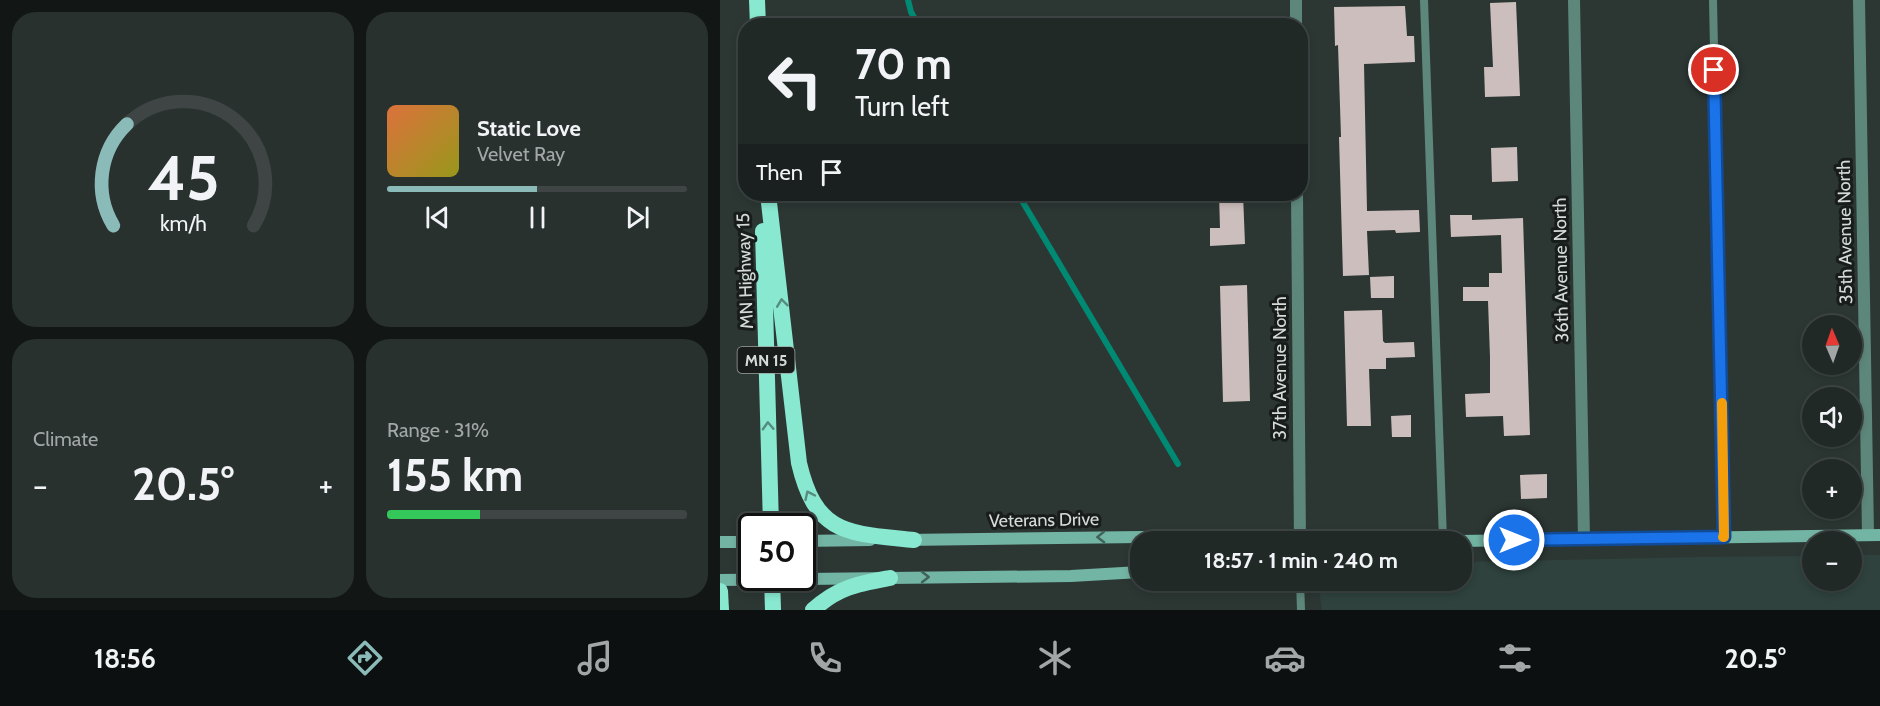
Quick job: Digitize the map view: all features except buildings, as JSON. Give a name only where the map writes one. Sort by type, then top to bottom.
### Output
[{"type":"highway","points":[[757,0],[758,18]]},
{"type":"highway","name":"MN Highway 15","points":[[762,201],[771,513]]},
{"type":"highway","points":[[769,201],[799,463],[807,493],[822,515],[838,528],[868,535],[914,540]]},
{"type":"highway","points":[[813,610],[839,590],[851,585],[890,578]]},
{"type":"highway","points":[[720,591],[721,610]]},
{"type":"highway","points":[[772,591],[773,610]]},
{"type":"main road","points":[[1472,540],[1874,535]]},
{"type":"main road","name":"Veterans Drive","points":[[816,541],[1130,537]]},
{"type":"main road","points":[[720,542],[738,542]]},
{"type":"main road","points":[[816,578],[1071,576],[1130,573]]},
{"type":"main road","points":[[720,580],[738,579]]},
{"type":"street","points":[[1296,0],[1296,18]]},
{"type":"street","name":"36th Avenue North","points":[[1574,0],[1584,539]]},
{"type":"street","name":"35th Avenue North","points":[[1858,0],[1874,535]]},
{"type":"street","name":"37th Avenue North","points":[[1297,201],[1300,531]]},
{"type":"lane","points":[[1424,0],[1443,531]]},
{"type":"lane","points":[[1713,0],[1724,537]]},
{"type":"lane","points":[[1300,591],[1301,610]]},
{"type":"shaded area","points":[[1862,555],[1880,555],[1880,610],[1322,610],[1319,591],[1472,591],[1472,562],[1802,556],[1802,591],[1862,591]]},
{"type":"waterway","points":[[908,0],[914,18]]},
{"type":"waterway","points":[[1022,201],[1178,464]]},
{"type":"slow traffic","points":[[1722,403],[1723,537]]},
{"type":"route","points":[[1514,540],[1724,537],[1714,70]]}]
